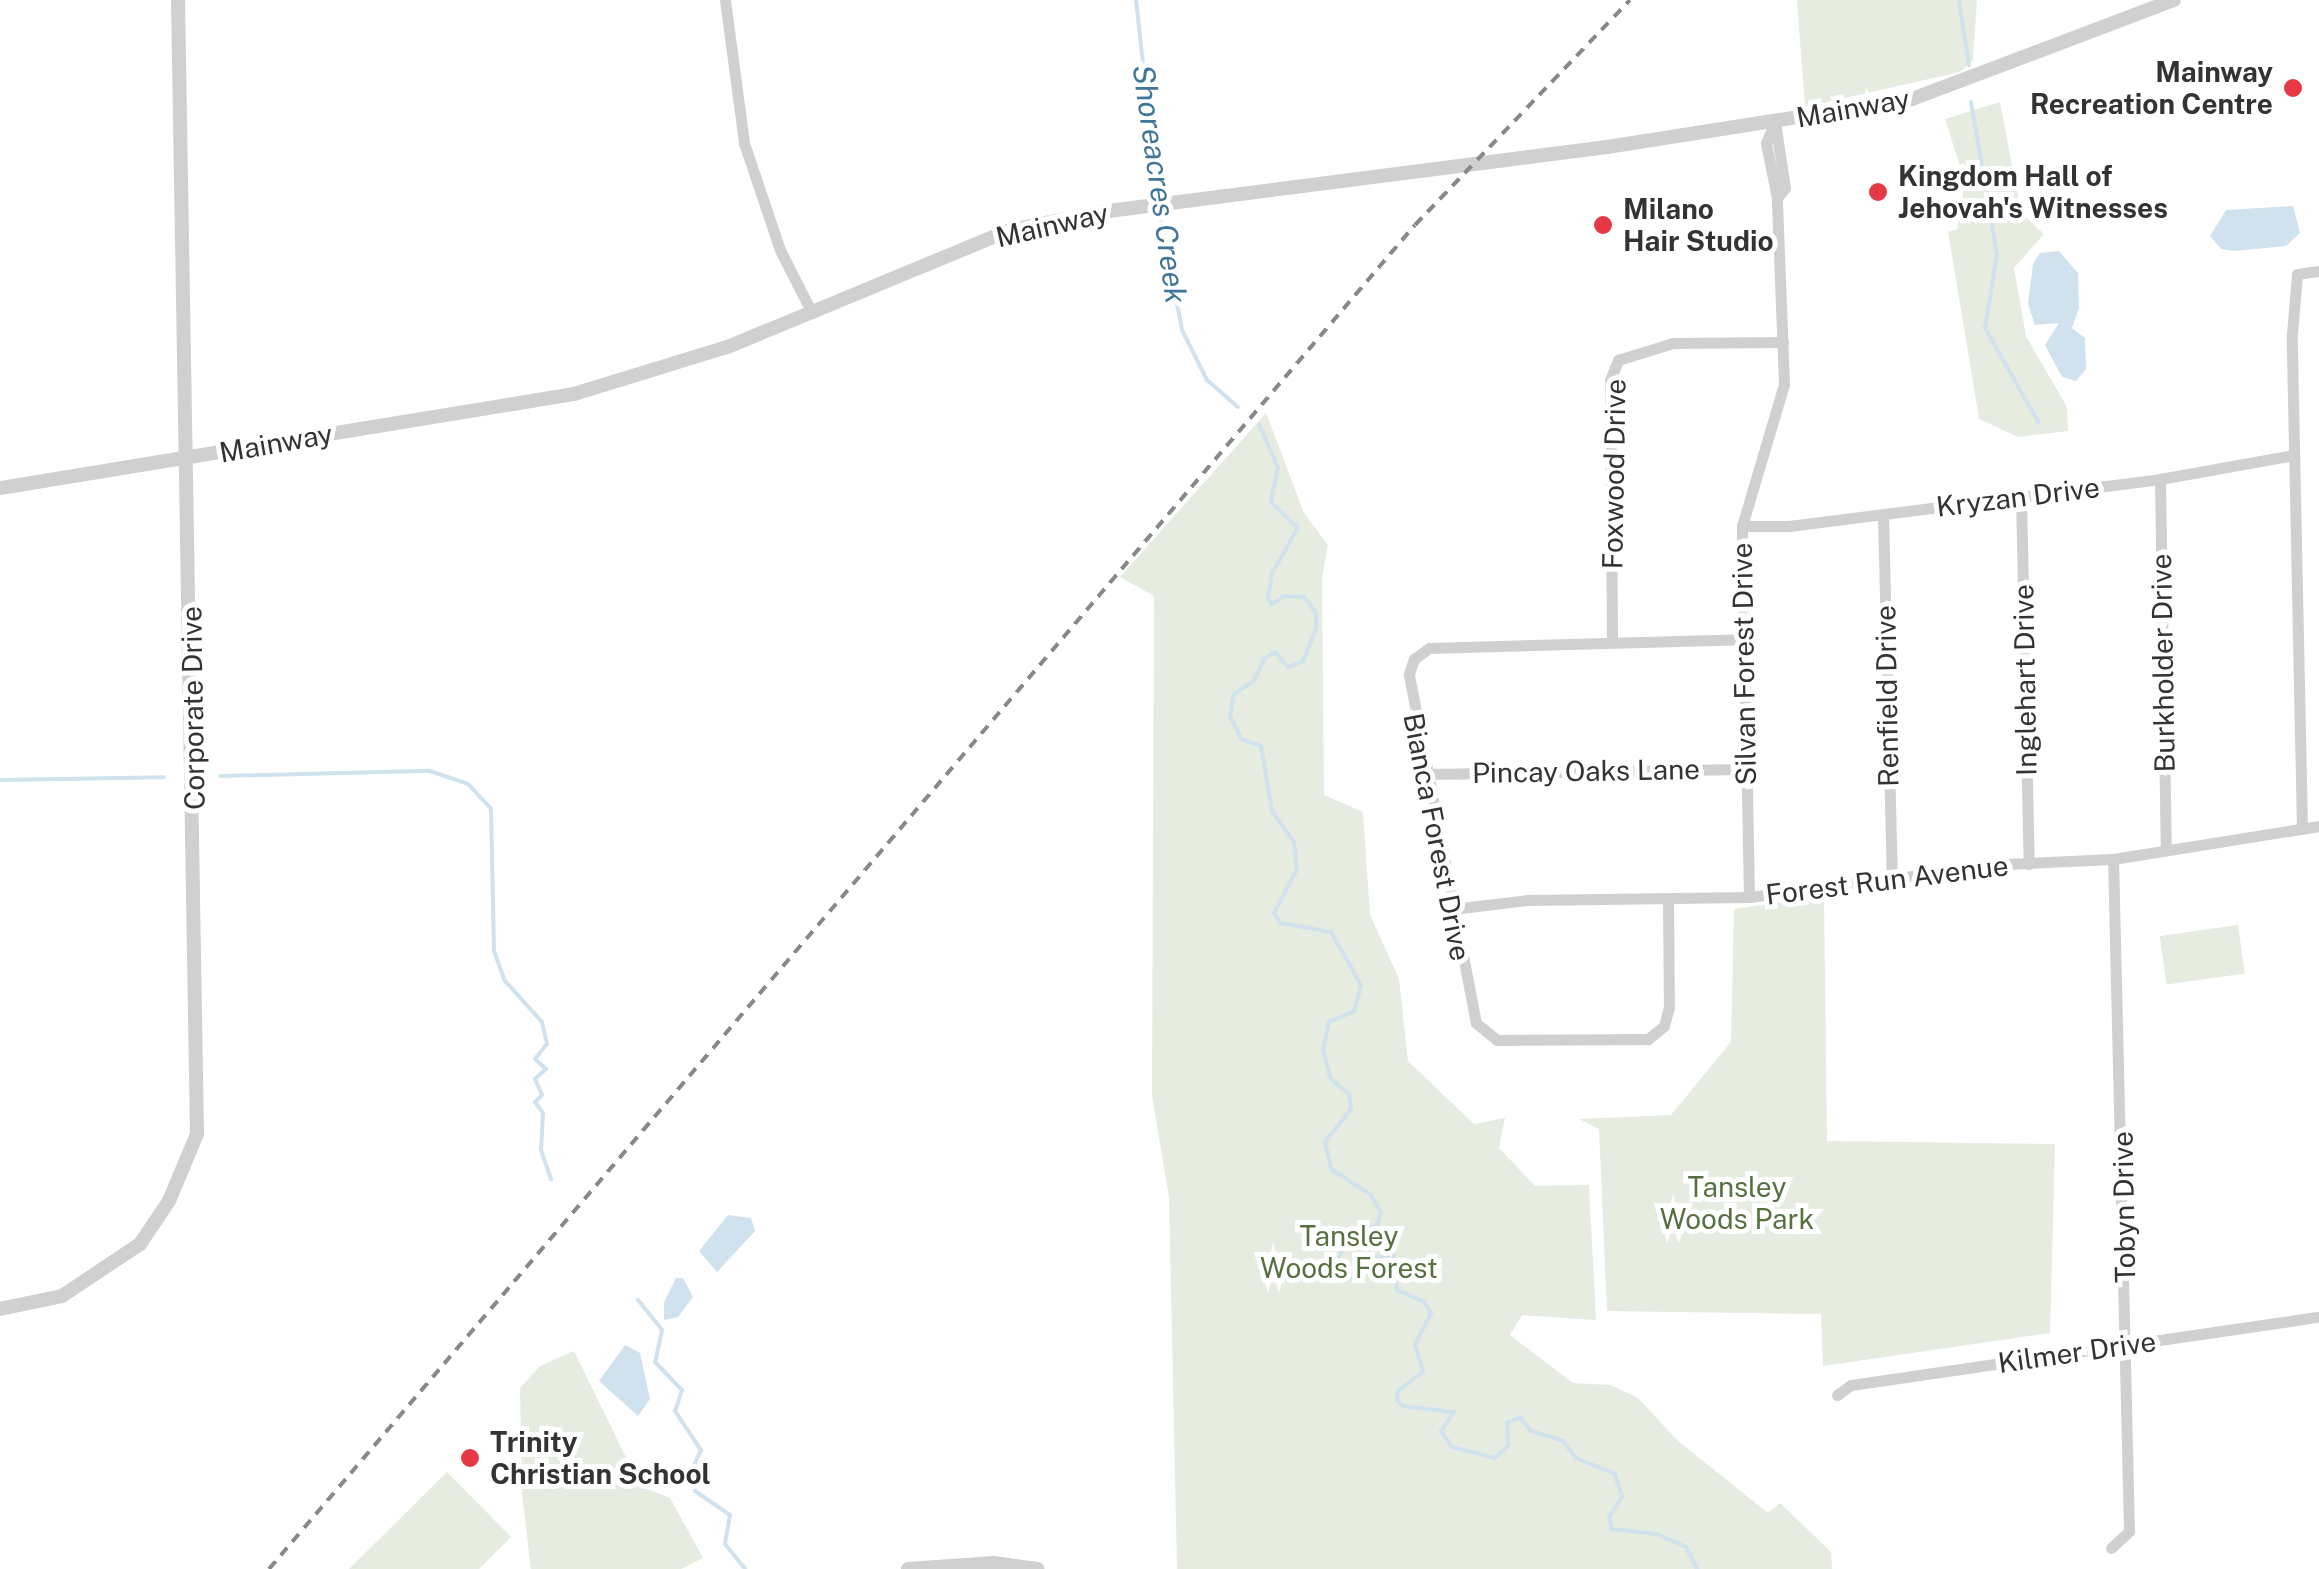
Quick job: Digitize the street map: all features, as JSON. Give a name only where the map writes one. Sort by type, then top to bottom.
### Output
[{"type":"street","name":"Corporate Drive","points":[[0,1309],[62,1296],[140,1244],[169,1201],[197,1134],[178,0]]},
{"type":"street","points":[[725,0],[744,143],[780,250],[812,313]]},
{"type":"street","name":"Mainway","points":[[0,488],[574,394],[640,378],[812,313],[1010,230],[1138,205],[1872,108],[1971,82],[2174,0]]},
{"type":"street","name":"Silvan Forest Drive","points":[[1749,896],[1742,526],[1778,418],[1783,342],[1777,198],[1766,143],[1776,122]]},
{"type":"street","points":[[2302,828],[2293,455],[2297,274],[2319,270]]},
{"type":"street","name":"Foxwood Drive","points":[[1612,638],[1610,380],[1618,360],[1673,342],[1783,342]]},
{"type":"street","name":"Kryzan Drive","points":[[1742,526],[1883,515],[2160,479],[2293,455]]},
{"type":"street","name":"Burkholder Drive","points":[[2160,479],[2166,848]]},
{"type":"street","name":"Inglehart Drive","points":[[2021,496],[2029,864]]},
{"type":"street","name":"Renfield Drive","points":[[1883,515],[1892,878]]},
{"type":"street","name":"Bianca Forest Drive","points":[[1668,901],[1669,1008],[1664,1026],[1648,1040],[1498,1040],[1476,1024],[1411,707],[1414,659],[1429,648],[1612,638],[1743,639]]},
{"type":"street","name":"Pincay Oaks Lane","points":[[1425,774],[1746,769]]},
{"type":"street","name":"Forest Run Avenue","points":[[1452,909],[1528,900],[1668,901],[1749,896],[2029,864],[2113,859],[2319,826]]},
{"type":"street","name":"Tobyn Drive","points":[[2112,1548],[2130,1532],[2113,859]]},
{"type":"street","name":"Kilmer Drive","points":[[1837,1395],[1851,1385],[2319,1317]]},
{"type":"street","points":[[908,1569],[994,1563],[1038,1569]]},
{"type":"green space","points":[[1797,0],[1977,0],[1973,60],[1960,72],[1805,107]]},
{"type":"green space","points":[[2000,102],[2021,213],[2044,234],[2014,268],[2026,336],[2067,407],[2068,431],[2018,437],[1979,419],[1948,232],[1957,229],[1965,182],[1945,119]]},
{"type":"green space","name":"Tansley Woods Forest","points":[[1266,413],[1304,513],[1328,545],[1322,578],[1324,795],[1363,812],[1370,915],[1399,979],[1408,1061],[1474,1124],[1505,1118],[1499,1148],[1535,1186],[1589,1185],[1596,1320],[1522,1315],[1510,1335],[1573,1383],[1610,1385],[1638,1398],[1678,1441],[1768,1513],[1780,1503],[1831,1552],[1832,1569],[1177,1569],[1169,1197],[1152,1096],[1154,596],[1120,577]]},
{"type":"green space","name":"Tansley Woods Park","points":[[1824,896],[1827,1141],[2055,1144],[2050,1333],[1823,1366],[1821,1314],[1607,1311],[1599,1129],[1579,1119],[1671,1115],[1731,1042],[1734,909]]},
{"type":"green space","points":[[2238,925],[2245,974],[2167,985],[2160,936]]},
{"type":"green space","points":[[574,1351],[640,1486],[670,1498],[703,1558],[681,1569],[531,1569],[522,1494],[520,1388],[540,1366]]},
{"type":"green space","points":[[447,1472],[511,1537],[479,1569],[349,1569]]},
{"type":"water","points":[[2293,206],[2300,233],[2286,246],[2235,251],[2221,249],[2210,236],[2226,210]]},
{"type":"water","points":[[2059,251],[2078,273],[2079,308],[2072,328],[2085,338],[2086,369],[2076,381],[2062,377],[2045,345],[2059,323],[2035,325],[2028,304],[2033,264],[2040,253]]},
{"type":"water","points":[[728,1215],[751,1218],[755,1231],[717,1272],[699,1251]]},
{"type":"water","points":[[676,1278],[683,1278],[693,1297],[678,1317],[664,1320],[664,1302]]},
{"type":"water","points":[[625,1345],[640,1353],[650,1399],[638,1416],[599,1381]]},
{"type":"waterway","name":"Shoreacres Creek","points":[[1136,0],[1158,200]]},
{"type":"waterway","points":[[1959,0],[1969,65]]},
{"type":"waterway","points":[[1971,102],[1997,254],[1985,328],[2039,423]]},
{"type":"waterway","name":"Shoreacres Creek","points":[[1159,210],[1182,330],[1207,380],[1238,407]]},
{"type":"waterway","name":"Shoreacres Creek","points":[[1259,424],[1278,468],[1271,502],[1298,528],[1272,573],[1268,598],[1272,604],[1285,596],[1304,597],[1316,613],[1316,629],[1303,661],[1288,667],[1275,652],[1265,658],[1254,681],[1234,694],[1230,716],[1241,739],[1261,746],[1272,811],[1294,842],[1297,869],[1274,913],[1280,923],[1331,932],[1361,985],[1354,1011],[1329,1022],[1323,1050],[1331,1079],[1349,1094],[1351,1109],[1325,1142],[1331,1169],[1371,1195],[1381,1213],[1377,1225],[1348,1236],[1331,1275],[1346,1281],[1371,1257],[1394,1255],[1397,1290],[1424,1302],[1431,1313],[1415,1345],[1423,1372],[1398,1391],[1397,1400],[1403,1406],[1454,1412],[1441,1431],[1452,1447],[1495,1458],[1508,1446],[1507,1423],[1520,1417],[1531,1431],[1563,1441],[1576,1458],[1615,1474],[1622,1497],[1609,1517],[1612,1529],[1657,1534],[1686,1547],[1697,1569]]},
{"type":"waterway","points":[[220,776],[430,771],[468,784],[491,809],[494,951],[505,981],[542,1022],[547,1044],[535,1059],[546,1069],[535,1079],[542,1095],[535,1102],[543,1113],[541,1150],[551,1179]]},
{"type":"waterway","points":[[0,780],[164,777]]},
{"type":"waterway","points":[[638,1300],[662,1330],[655,1362],[682,1390],[675,1411],[701,1450],[692,1469],[695,1491],[730,1515],[725,1544],[745,1569]]},
{"type":"railway","points":[[269,1569],[1415,225],[1630,0]]},
{"type":"place","name":"Mainway Recreation Centre","points":[[2293,88]]},
{"type":"place","name":"Kingdom Hall of Jehovah's Witnesses","points":[[1878,192]]},
{"type":"place","name":"Milano Hair Studio","points":[[1603,225]]},
{"type":"place","name":"Trinity Christian School","points":[[470,1458]]}]
